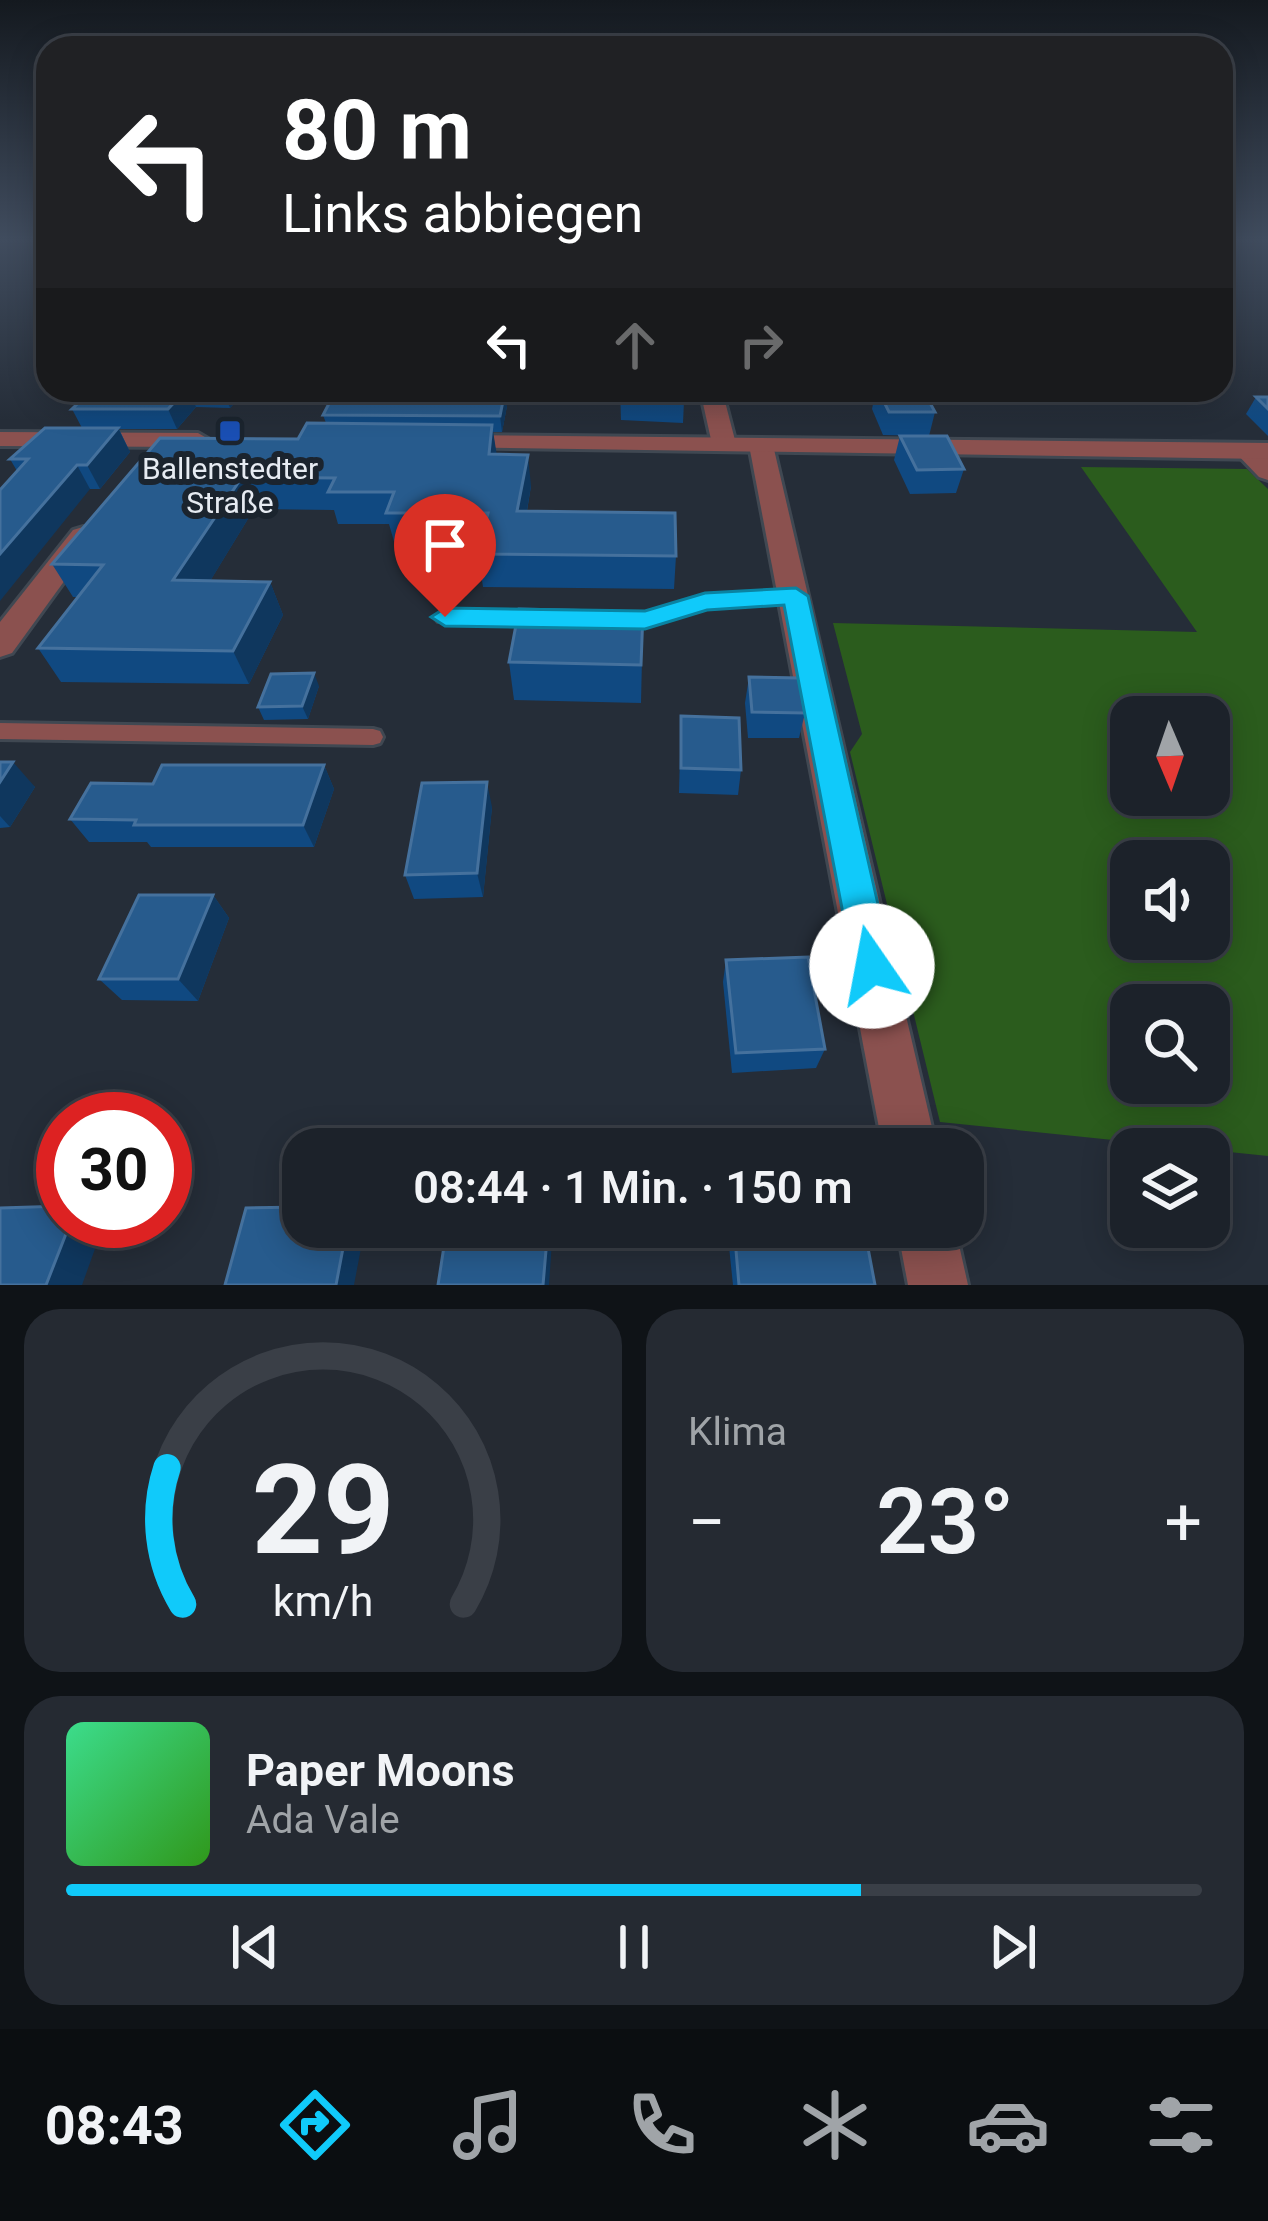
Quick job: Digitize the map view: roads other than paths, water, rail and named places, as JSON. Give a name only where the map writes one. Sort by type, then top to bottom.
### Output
[{"type":"street","points":[[714,402],[724,444]]},
{"type":"street","points":[[0,439],[150,450],[224,440]]},
{"type":"street","points":[[438,442],[1257,451],[1268,472]]},
{"type":"street","points":[[761,445],[906,1128]]},
{"type":"street","points":[[0,645],[99,516]]},
{"type":"street","points":[[930,1248],[938,1285]]},
{"type":"lane","points":[[601,620],[645,620],[705,602],[796,596]]},
{"type":"lane","points":[[445,617],[556,619]]},
{"type":"lane","points":[[0,731],[373,737]]},
{"type":"place","name":"Ballenstedter Straße","points":[[230,431]]}]
